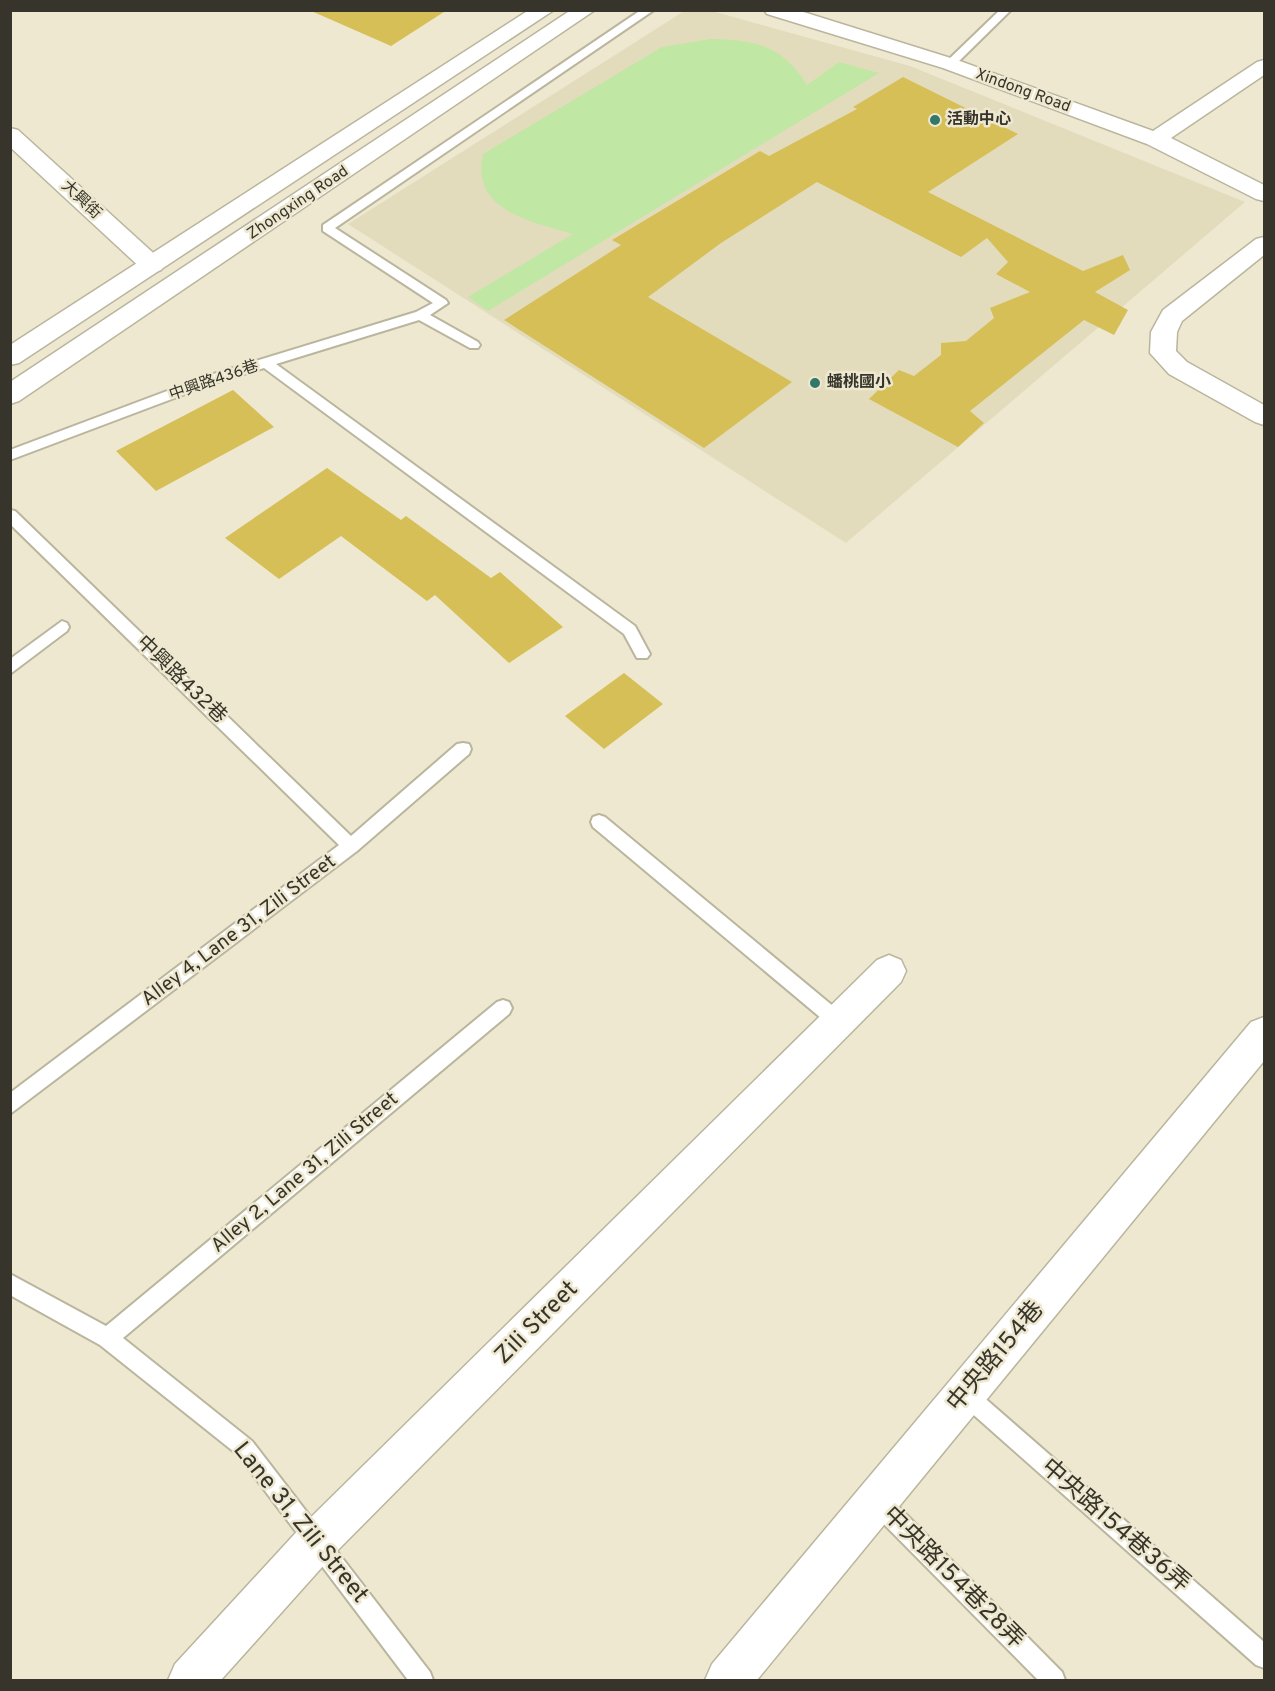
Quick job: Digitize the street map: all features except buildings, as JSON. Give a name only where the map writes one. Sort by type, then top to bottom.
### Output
[{"type":"street","name":"Zhongxing Road","points":[[10,357],[544,10]]},
{"type":"street","name":"Zhongxing Road","points":[[10,395],[585,10]]},
{"type":"street","name":"Xindong Road","points":[[774,10],[950,64],[1155,139],[1264,194]]},
{"type":"street","points":[[1155,139],[1264,66]]},
{"type":"street","name":"大興街","points":[[15,144],[152,265]]},
{"type":"street","points":[[1264,244],[1172,316],[1164,333],[1163,353],[1178,368],[1264,416]]},
{"type":"street","name":"Zili Street","points":[[191,1680],[317,1541],[889,971]]},
{"type":"street","name":"中央路154巷","points":[[742,1675],[877,1501],[1264,1034]]},
{"type":"lane","points":[[420,315],[442,303],[327,228],[649,10]]},
{"type":"lane","points":[[950,64],[1006,10]]},
{"type":"lane","points":[[420,315],[474,345]]},
{"type":"lane","name":"中興路436巷","points":[[10,455],[212,379],[420,315]]},
{"type":"lane","points":[[266,363],[630,630],[642,654]]},
{"type":"lane","name":"中興路432巷","points":[[10,515],[351,846]]},
{"type":"lane","points":[[10,668],[62,627]]},
{"type":"lane","name":"Alley 4, Lane 31, Zili Street","points":[[10,1105],[351,846],[463,749]]},
{"type":"lane","points":[[599,822],[839,1022]]},
{"type":"lane","name":"Alley 2, Lane 31, Zili Street","points":[[107,1338],[503,1008]]},
{"type":"lane","name":"Lane 31, Zili Street","points":[[10,1284],[107,1338],[245,1448],[422,1680]]},
{"type":"lane","name":"中央路154巷36弄","points":[[965,1394],[1264,1657]]},
{"type":"lane","name":"中央路154巷28弄","points":[[877,1501],[1054,1680]]},
{"type":"shaded area","name":"蟠桃國小","points":[[686,10],[712,11],[910,66],[1245,202],[846,543],[348,224]]},
{"type":"green space","points":[[711,39],[741,41],[766,47],[788,61],[807,85],[839,62],[879,73],[488,311],[468,297],[573,234],[523,218],[508,211],[495,201],[486,189],[481,173],[483,154],[662,47]]},
{"type":"place","name":"活動中心","points":[[935,120]]},
{"type":"place","name":"蟠桃國小","points":[[815,383]]}]
